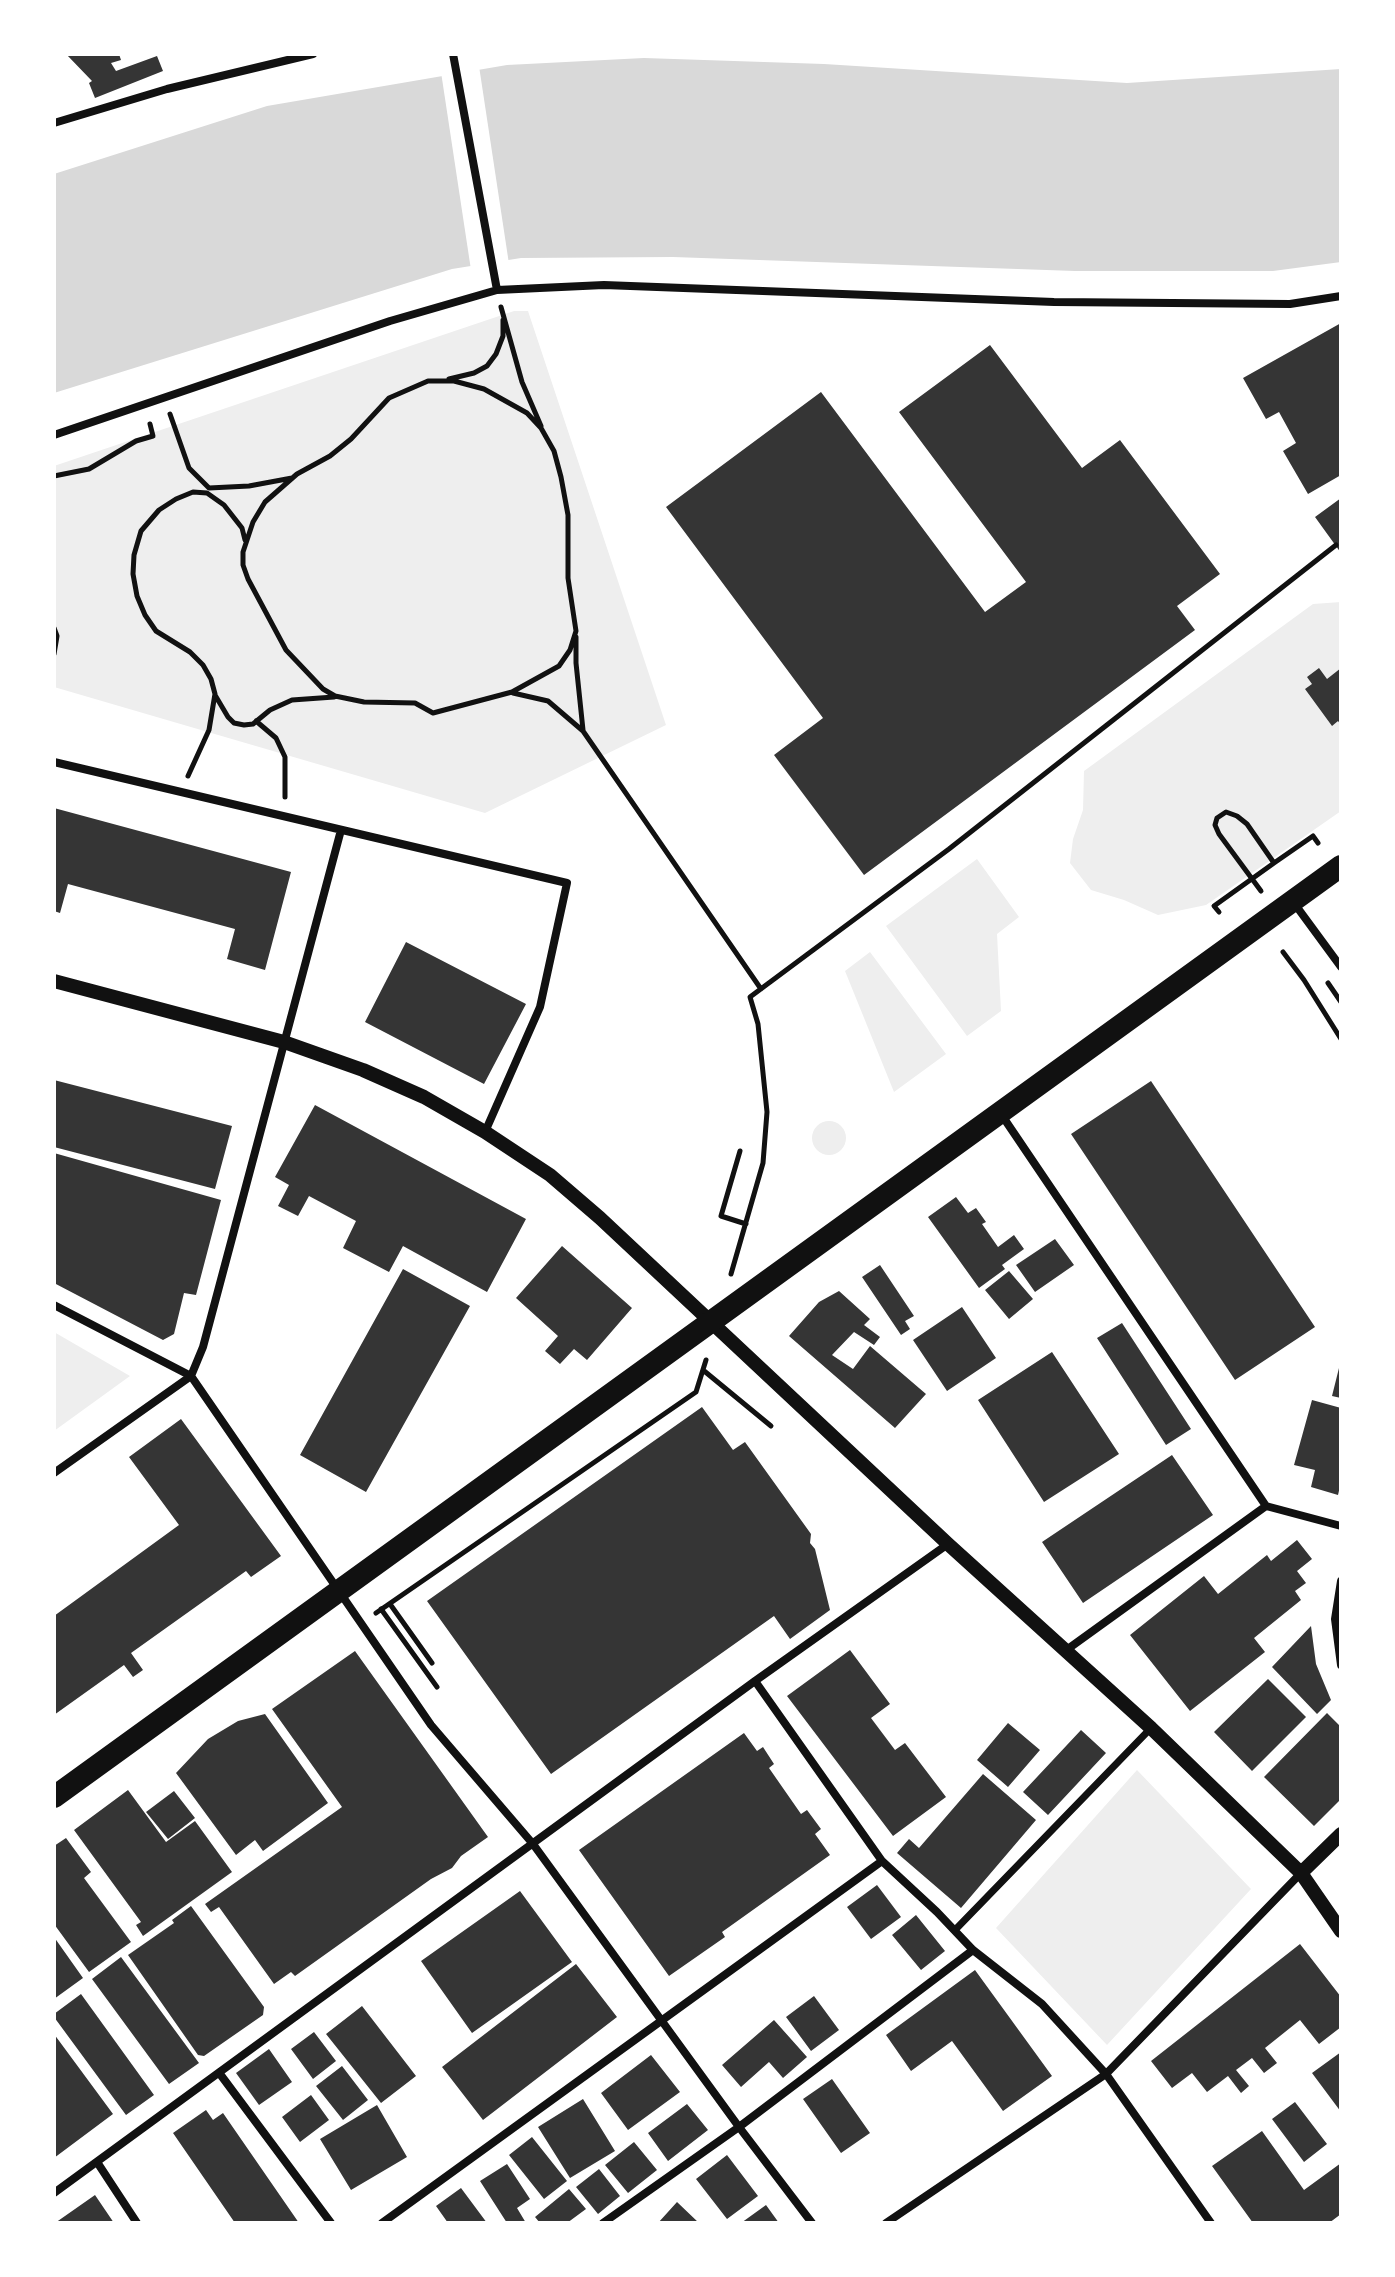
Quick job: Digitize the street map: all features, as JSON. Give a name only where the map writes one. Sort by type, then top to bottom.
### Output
[{"type":"highway","points":[[54,1797],[1341,866]]},
{"type":"street","points":[[54,123],[167,89],[313,54]]},
{"type":"street","points":[[453,54],[497,290]]},
{"type":"street","points":[[54,435],[390,321],[497,290],[604,285],[1054,302],[1274,304],[1341,296]]},
{"type":"street","points":[[54,762],[567,883],[540,1007],[485,1132]]},
{"type":"street","points":[[54,1473],[191,1376],[203,1347],[341,830]]},
{"type":"street","points":[[1292,901],[1341,967]]},
{"type":"street","points":[[54,981],[284,1042],[363,1070],[412,1092],[485,1132],[550,1175],[1151,1728],[1301,1873],[1341,1931]]},
{"type":"street","points":[[1000,1113],[1266,1506],[1341,1526]]},
{"type":"street","points":[[54,1305],[191,1376],[431,1725],[533,1844],[812,2223]]},
{"type":"street","points":[[1065,1651],[1266,1506]]},
{"type":"street","points":[[54,2193],[755,1681],[948,1544]]},
{"type":"street","points":[[1341,1581],[1335,1619],[1341,1665]]},
{"type":"street","points":[[755,1681],[882,1861],[973,1950],[1042,2004],[1106,2074],[1211,2223]]},
{"type":"street","points":[[955,1930],[1151,1728]]},
{"type":"street","points":[[886,2223],[1106,2074],[1341,1834]]},
{"type":"street","points":[[382,2223],[882,1861]]},
{"type":"street","points":[[603,2223],[739,2127],[973,1950]]},
{"type":"street","points":[[220,2074],[331,2223]]},
{"type":"street","points":[[97,2162],[137,2223]]},
{"type":"path","points":[[497,290],[522,382],[554,451],[568,515],[568,578],[576,631],[583,731]]},
{"type":"path","points":[[440,381],[474,373],[487,366],[503,336],[504,316]]},
{"type":"path","points":[[339,697],[323,689],[286,650],[248,579],[243,565],[246,541],[265,502],[293,477],[330,456],[351,439],[389,398],[428,381],[454,381],[484,389],[527,413],[544,434]]},
{"type":"path","points":[[164,396],[189,468],[209,488],[249,486],[293,477]]},
{"type":"path","points":[[54,476],[89,469],[136,441],[153,436],[145,404]]},
{"type":"path","points":[[246,541],[242,528],[224,505],[207,493],[193,492],[159,510],[141,531],[134,555],[137,596],[145,615],[156,631],[190,652],[203,665],[215,694],[234,723],[244,725],[256,721],[270,710],[292,700],[339,697],[392,704],[415,703],[433,713],[512,692],[559,666],[570,650],[576,631]]},
{"type":"path","points":[[894,889],[1336,545]]},
{"type":"path","points":[[54,628],[57,636],[54,654]]},
{"type":"path","points":[[512,692],[548,701],[583,731],[761,989]]},
{"type":"path","points":[[181,792],[209,730],[215,694]]},
{"type":"path","points":[[256,721],[276,738],[285,757],[286,816]]},
{"type":"path","points":[[1219,834],[1215,825],[1217,818],[1226,812],[1237,816],[1247,824],[1274,863]]},
{"type":"path","points":[[1219,912],[1214,906],[1274,863],[1313,836],[1318,843]]},
{"type":"path","points":[[1283,952],[1341,1039]]},
{"type":"path","points":[[740,1151],[721,1216],[746,1224]]},
{"type":"path","points":[[703,1370],[771,1426]]},
{"type":"path","points":[[390,1604],[432,1663]]},
{"type":"path","points":[[381,1609],[437,1687]]},
{"type":"shaded area","points":[[644,58],[824,64],[1127,83],[1341,69],[1341,262],[1273,271],[1075,271],[673,257],[521,258],[452,269],[54,393],[54,174],[267,106],[507,65]]},
{"type":"shaded area","points":[[514,311],[528,311],[666,725],[485,813],[54,687],[54,466]]},
{"type":"shaded area","points":[[1341,602],[1341,811],[1206,905],[1158,915],[1091,890],[1070,863],[1073,839],[1083,810],[1084,771],[1313,604]]},
{"type":"shaded area","points":[[977,859],[1019,917],[997,934],[1001,1011],[967,1036],[886,926]]},
{"type":"shaded area","points":[[870,952],[946,1054],[894,1092],[845,971]]},
{"type":"shaded area","points":[[829,1121],[841,1126],[846,1138],[841,1150],[829,1155],[817,1150],[812,1138],[817,1126]]},
{"type":"shaded area","points":[[54,1332],[130,1376],[54,1431]]},
{"type":"shaded area","points":[[1137,1770],[1251,1889],[1107,2045],[996,1928]]},
{"type":"pier","points":[[479,66],[509,264],[471,270],[441,72]]},
{"type":"building","points":[[66,54],[119,54],[121,60],[111,63],[116,71],[157,56],[163,71],[95,98],[89,83],[92,81]]},
{"type":"building","points":[[1341,323],[1341,475],[1308,494],[1283,451],[1296,443],[1279,412],[1266,419],[1243,378]]},
{"type":"building","points":[[990,345],[1082,468],[1120,440],[1220,574],[1177,606],[1195,630],[864,875],[774,755],[823,718],[666,507],[821,392],[985,612],[1026,582],[899,412]]},
{"type":"building","points":[[1341,498],[1341,553],[1315,517]]},
{"type":"building","points":[[1319,668],[1327,679],[1341,668],[1341,725],[1338,721],[1332,726],[1305,689],[1312,684],[1307,677]]},
{"type":"building","points":[[54,808],[291,872],[265,970],[227,959],[235,929],[68,884],[60,913],[54,911]]},
{"type":"building","points":[[406,942],[526,1004],[484,1084],[365,1022]]},
{"type":"building","points":[[54,1080],[232,1126],[215,1189],[54,1147]]},
{"type":"building","points":[[1151,1081],[1315,1327],[1235,1380],[1071,1134]]},
{"type":"building","points":[[315,1105],[526,1219],[487,1292],[403,1246],[389,1272],[343,1248],[356,1221],[309,1196],[298,1216],[278,1206],[289,1185],[275,1177]]},
{"type":"building","points":[[54,1153],[221,1200],[196,1295],[184,1293],[174,1334],[163,1340],[54,1283]]},
{"type":"building","points":[[956,1197],[968,1213],[976,1208],[986,1222],[982,1224],[998,1247],[1014,1235],[1024,1249],[1002,1265],[1005,1269],[979,1288],[928,1217]]},
{"type":"building","points":[[1055,1239],[1074,1265],[1035,1292],[1016,1265]]},
{"type":"building","points":[[562,1246],[632,1308],[587,1360],[574,1349],[560,1364],[545,1351],[558,1336],[516,1298]]},
{"type":"building","points":[[880,1265],[914,1316],[905,1321],[910,1329],[901,1335],[862,1277]]},
{"type":"building","points":[[403,1269],[470,1306],[366,1492],[300,1455]]},
{"type":"building","points":[[1009,1271],[1033,1299],[1009,1319],[985,1290]]},
{"type":"building","points":[[839,1291],[870,1319],[864,1325],[880,1337],[874,1345],[854,1332],[832,1355],[853,1369],[870,1346],[926,1394],[895,1428],[789,1336],[819,1302]]},
{"type":"building","points":[[962,1307],[996,1358],[947,1391],[913,1340]]},
{"type":"building","points":[[1122,1323],[1191,1429],[1166,1445],[1097,1338]]},
{"type":"building","points":[[1052,1352],[1119,1454],[1044,1502],[978,1400]]},
{"type":"building","points":[[1341,1364],[1341,1398],[1332,1396]]},
{"type":"building","points":[[1312,1400],[1341,1408],[1341,1482],[1338,1495],[1311,1487],[1315,1470],[1294,1465]]},
{"type":"building","points":[[702,1407],[733,1450],[745,1442],[811,1534],[810,1543],[815,1549],[830,1610],[790,1639],[774,1616],[551,1774],[427,1601]]},
{"type":"building","points":[[181,1419],[281,1556],[251,1577],[246,1571],[131,1653],[143,1670],[133,1677],[124,1665],[54,1715],[54,1616],[179,1525],[129,1457]]},
{"type":"building","points":[[1172,1455],[1213,1515],[1083,1603],[1042,1542]]},
{"type":"building","points":[[1297,1540],[1312,1559],[1297,1571],[1306,1583],[1295,1591],[1301,1600],[1254,1638],[1265,1652],[1190,1711],[1130,1635],[1204,1576],[1218,1594],[1267,1555],[1271,1561]]},
{"type":"building","points":[[1311,1626],[1316,1664],[1331,1700],[1317,1714],[1272,1667]]},
{"type":"building","points":[[850,1650],[890,1704],[871,1718],[895,1750],[905,1743],[946,1797],[893,1836],[787,1696]]},
{"type":"building","points":[[355,1651],[488,1837],[461,1856],[452,1868],[431,1879],[295,1976],[291,1972],[274,1984],[219,1907],[211,1912],[205,1904],[342,1807],[272,1709]]},
{"type":"building","points":[[1268,1679],[1306,1717],[1252,1771],[1214,1732]]},
{"type":"building","points":[[1327,1713],[1341,1727],[1341,1799],[1314,1826],[1264,1777]]},
{"type":"building","points":[[265,1714],[328,1803],[263,1851],[255,1840],[236,1855],[176,1773],[208,1739],[238,1721]]},
{"type":"building","points":[[1008,1723],[1040,1750],[1008,1787],[977,1760]]},
{"type":"building","points":[[1081,1730],[1106,1753],[1048,1815],[1023,1792]]},
{"type":"building","points":[[744,1733],[757,1751],[763,1747],[774,1764],[769,1768],[801,1814],[807,1810],[821,1829],[815,1834],[830,1855],[722,1932],[725,1937],[669,1976],[579,1850]]},
{"type":"building","points":[[983,1774],[1036,1820],[961,1908],[897,1853],[909,1839],[919,1848]]},
{"type":"building","points":[[128,1790],[166,1842],[195,1821],[232,1872],[143,1936],[136,1925],[141,1922],[74,1830]]},
{"type":"building","points":[[174,1791],[195,1818],[168,1839],[146,1812]]},
{"type":"building","points":[[66,1838],[91,1872],[84,1878],[131,1942],[89,1972],[54,1924],[54,1846]]},
{"type":"building","points":[[877,1885],[901,1917],[871,1939],[847,1907]]},
{"type":"building","points":[[520,1891],[572,1962],[472,2033],[421,1961]]},
{"type":"building","points":[[191,1906],[264,2007],[263,2015],[204,2056],[198,2055],[128,1955],[174,1923],[172,1920]]},
{"type":"building","points":[[916,1915],[945,1951],[921,1970],[892,1935]]},
{"type":"building","points":[[54,1937],[83,1978],[54,1999]]},
{"type":"building","points":[[1300,1944],[1341,1997],[1341,2027],[1319,2044],[1300,2020],[1265,2048],[1277,2063],[1264,2073],[1252,2058],[1236,2070],[1249,2086],[1241,2093],[1228,2076],[1207,2092],[1192,2073],[1172,2088],[1151,2061]]},
{"type":"building","points":[[121,1957],[199,2063],[169,2084],[92,1979]]},
{"type":"building","points":[[576,1964],[617,2017],[483,2120],[442,2067]]},
{"type":"building","points":[[975,1970],[1052,2076],[1003,2111],[952,2041],[911,2071],[886,2035]]},
{"type":"building","points":[[81,1994],[154,2095],[126,2115],[54,2017]]},
{"type":"building","points":[[814,1996],[839,2030],[811,2051],[786,2017]]},
{"type":"building","points":[[362,2006],[416,2076],[381,2103],[326,2034]]},
{"type":"building","points":[[774,2020],[807,2057],[783,2078],[769,2062],[741,2087],[722,2065]]},
{"type":"building","points":[[314,2032],[336,2061],[313,2079],[291,2049]]},
{"type":"building","points":[[54,2034],[113,2114],[54,2158]]},
{"type":"building","points":[[269,2049],[292,2082],[259,2105],[236,2073]]},
{"type":"building","points":[[1341,2052],[1341,2112],[1312,2073]]},
{"type":"building","points":[[651,2055],[680,2092],[628,2130],[601,2093]]},
{"type":"building","points":[[342,2066],[368,2100],[343,2120],[316,2086]]},
{"type":"building","points":[[832,2079],[870,2133],[841,2153],[803,2099]]},
{"type":"building","points":[[311,2095],[329,2120],[300,2142],[282,2117]]},
{"type":"building","points":[[583,2099],[615,2151],[570,2178],[538,2127]]},
{"type":"building","points":[[1295,2102],[1327,2144],[1304,2162],[1272,2119]]},
{"type":"building","points":[[687,2104],[708,2130],[668,2161],[648,2133]]},
{"type":"building","points":[[377,2105],[407,2157],[351,2190],[320,2139]]},
{"type":"building","points":[[206,2110],[213,2120],[223,2113],[299,2223],[235,2223],[173,2133]]},
{"type":"building","points":[[1262,2131],[1304,2190],[1341,2163],[1341,2214],[1329,2223],[1253,2223],[1212,2166]]},
{"type":"building","points":[[532,2137],[567,2181],[544,2199],[509,2155]]},
{"type":"building","points":[[634,2142],[657,2170],[628,2193],[605,2165]]},
{"type":"building","points":[[727,2155],[758,2196],[727,2219],[696,2179]]},
{"type":"building","points":[[507,2164],[530,2199],[517,2208],[526,2223],[507,2223],[480,2181]]},
{"type":"building","points":[[599,2169],[620,2196],[598,2214],[576,2187]]},
{"type":"building","points":[[461,2188],[487,2223],[448,2223],[436,2206]]},
{"type":"building","points":[[569,2189],[586,2209],[567,2223],[540,2223],[535,2217]]},
{"type":"building","points":[[95,2195],[114,2223],[55,2223]]},
{"type":"building","points":[[677,2202],[699,2223],[658,2223]]},
{"type":"building","points":[[766,2205],[779,2223],[741,2223]]}]
